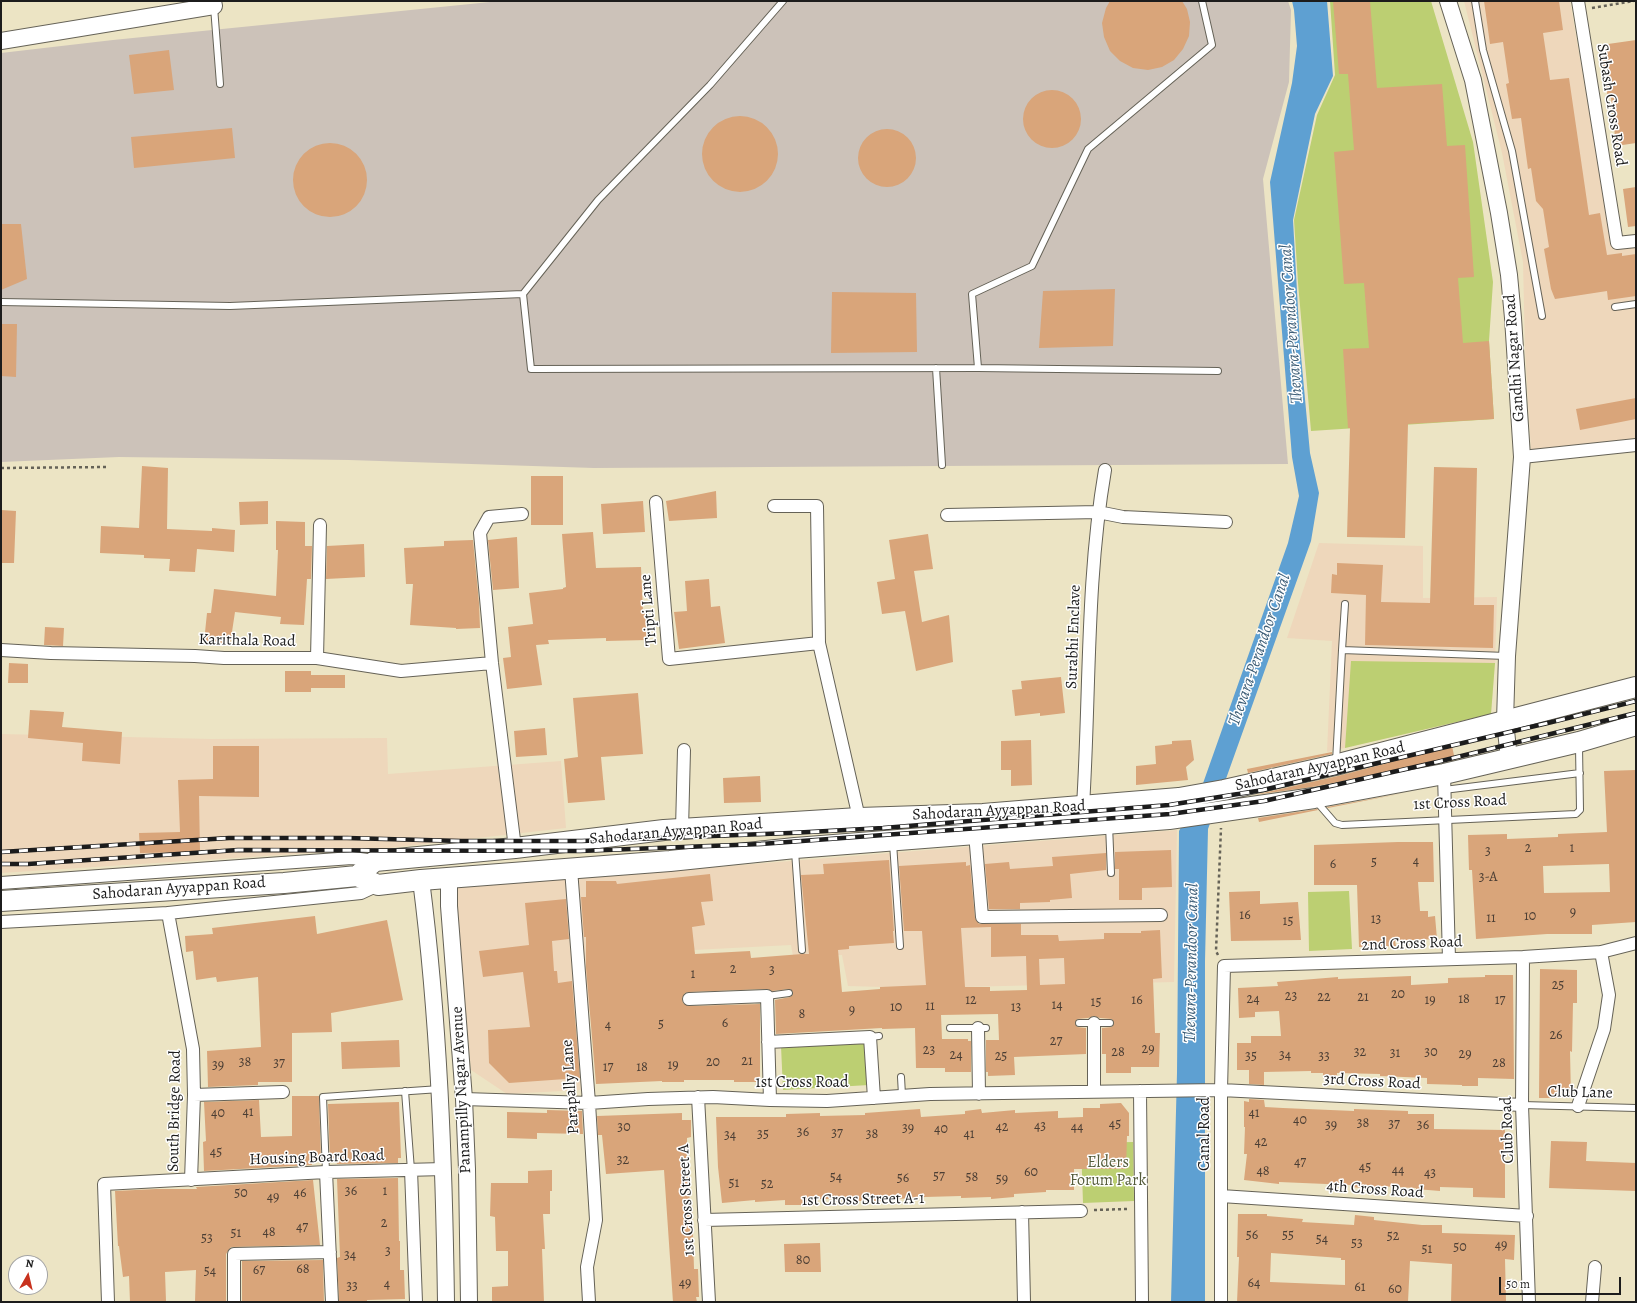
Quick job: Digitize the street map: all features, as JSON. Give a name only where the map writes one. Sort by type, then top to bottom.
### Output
[{"type":"main road","name":"Sahodaran Ayyappan Road","points":[[374,861],[515,848],[673,830],[859,818],[983,814],[1179,798],[1224,790],[1335,765],[1636,687]]},
{"type":"main road","name":"Sahodaran Ayyappan Road","points":[[1,901],[284,883],[357,876],[378,885],[421,880],[670,861],[795,848],[1169,819],[1314,798],[1444,782],[1510,759],[1579,742],[1636,725]]},
{"type":"main road","points":[[670,861],[673,830]]},
{"type":"main road","points":[[421,880],[434,865],[452,854]]},
{"type":"main road","points":[[357,876],[374,861]]},
{"type":"street","name":"Gandhi Nagar Road","points":[[1448,1],[1473,80],[1499,213],[1509,275],[1513,318],[1522,457],[1507,656],[1505,721],[1510,759]]},
{"type":"street","points":[[1,41],[214,3]]},
{"type":"street","name":"Subash Cross Road","points":[[1579,6],[1617,243],[1636,241]]},
{"type":"street","points":[[1522,457],[1636,445]]},
{"type":"street","name":"Surabhi Enclave","points":[[1083,806],[1092,576],[1098,512],[1105,470]]},
{"type":"street","name":"Tripti Lane","points":[[656,502],[669,659],[819,643]]},
{"type":"street","points":[[774,506],[817,506],[819,643],[859,818]]},
{"type":"street","points":[[947,515],[1098,512],[1123,516],[1226,522]]},
{"type":"street","points":[[515,848],[492,664],[480,533],[488,517],[522,514]]},
{"type":"street","points":[[317,658],[320,525]]},
{"type":"street","name":"Karithala Road","points":[[1,650],[51,653],[224,658],[317,658],[401,671],[492,664]]},
{"type":"street","points":[[673,830],[684,750]]},
{"type":"street","points":[[1444,782],[1449,959]]},
{"type":"street","points":[[975,833],[982,917],[1161,915]]},
{"type":"street","points":[[1,882],[352,858],[374,861]]},
{"type":"street","name":"Parapally Lane","points":[[571,869],[589,1104],[596,1220],[587,1267],[589,1302]]},
{"type":"street","name":"Panampilly Nagar Avenue","points":[[449,879],[449,906],[464,1099],[467,1169],[469,1302]]},
{"type":"street","name":"Panampilly Nagar Avenue","points":[[421,880],[440,1094],[444,1169],[446,1302]]},
{"type":"street","points":[[1,922],[168,913],[361,893],[378,885]]},
{"type":"street","name":"South Bridge Road","points":[[108,1302],[104,1184],[191,1180],[194,1095],[193,1049],[168,913]]},
{"type":"street","name":"2nd Cross Road","points":[[1224,966],[1449,959],[1601,952],[1636,943]]},
{"type":"street","points":[[1578,1106],[1604,1029],[1609,995],[1601,952]]},
{"type":"street","name":"Club Road","points":[[1523,956],[1522,1105],[1529,1302]]},
{"type":"street","name":"Canal Road","points":[[1221,1302],[1221,1090],[1224,966]]},
{"type":"street","points":[[689,999],[766,996],[770,1100]]},
{"type":"street","points":[[1094,1023],[1094,1091]]},
{"type":"street","points":[[979,1094],[982,1028]]},
{"type":"street","points":[[768,1042],[875,1037],[874,1098]]},
{"type":"street","name":"3rd Cross Road","points":[[1140,1091],[1221,1090],[1522,1105]]},
{"type":"street","points":[[1140,1091],[1142,1302]]},
{"type":"street","name":"1st Cross Road","points":[[464,1099],[589,1104],[648,1099],[698,1097],[828,1101],[902,1095],[1140,1091]]},
{"type":"street","points":[[194,1095],[283,1092]]},
{"type":"street","points":[[440,1094],[464,1099]]},
{"type":"street","name":"1st Cross Street A","points":[[698,1097],[709,1302]]},
{"type":"street","points":[[444,1169],[467,1169]]},
{"type":"street","name":"Housing Board Road","points":[[191,1180],[326,1172],[444,1169]]},
{"type":"street","points":[[411,1170],[416,1302]]},
{"type":"street","points":[[326,1172],[332,1302]]},
{"type":"street","name":"4th Cross Road","points":[[1221,1196],[1526,1216]]},
{"type":"street","name":"1st Cross Street A-1","points":[[704,1220],[1081,1211]]},
{"type":"street","points":[[1022,1212],[1024,1302]]},
{"type":"street","points":[[234,1302],[234,1254],[330,1252]]},
{"type":"street","points":[[1592,1302],[1595,1267]]},
{"type":"lane","points":[[783,1],[710,84],[598,200],[523,294],[531,369],[978,368],[1218,371]]},
{"type":"lane","points":[[978,368],[972,294],[1032,266],[1088,149],[1212,45],[1202,1]]},
{"type":"lane","points":[[1475,1],[1483,50],[1512,151],[1542,316]]},
{"type":"lane","points":[[214,3],[220,84]]},
{"type":"lane","points":[[1,302],[230,306],[523,294]]},
{"type":"lane","points":[[1615,307],[1636,304]]},
{"type":"lane","points":[[936,368],[942,465]]},
{"type":"lane","points":[[1335,765],[1345,604]]},
{"type":"lane","points":[[1342,650],[1507,656]]},
{"type":"lane","points":[[1444,782],[1580,773],[1579,742]]},
{"type":"lane","name":"1st Cross Road","points":[[1314,798],[1338,824],[1578,813],[1580,810],[1580,773]]},
{"type":"lane","points":[[1108,824],[1110,873]]},
{"type":"lane","points":[[892,840],[900,946]]},
{"type":"lane","points":[[795,848],[802,950]]},
{"type":"lane","points":[[766,996],[789,993]]},
{"type":"lane","points":[[1079,1022],[1110,1023]]},
{"type":"lane","points":[[950,1028],[982,1028]]},
{"type":"lane","points":[[901,1077],[902,1095]]},
{"type":"lane","points":[[405,1091],[411,1170]]},
{"type":"lane","points":[[326,1172],[323,1097],[405,1091],[440,1094]]},
{"type":"lane","name":"Club Lane","points":[[1522,1105],[1636,1108]]},
{"type":"path","points":[[1579,6],[1634,1]]},
{"type":"path","points":[[1,468],[108,467]]},
{"type":"path","points":[[1220,812],[1221,832],[1216,951],[1224,966]]},
{"type":"path","points":[[1081,1211],[1142,1208]]},
{"type":"shaded area","points":[[500,1],[1288,1],[1291,10],[1289,82],[1263,179],[1288,464],[594,468],[349,460],[119,457],[1,462],[1,53],[113,40]]},
{"type":"shaded area","points":[[1464,1],[1570,1],[1613,248],[1636,246],[1636,438],[1531,451],[1525,349],[1523,262],[1502,153]]},
{"type":"shaded area","points":[[1319,543],[1423,546],[1423,598],[1497,597],[1495,663],[1491,714],[1327,752],[1332,641],[1287,638]]},
{"type":"shaded area","points":[[1,734],[211,739],[387,738],[388,774],[561,761],[566,828],[390,848],[1,873]]},
{"type":"shaded area","points":[[1177,830],[1174,982],[918,988],[848,986],[842,955],[793,956],[791,945],[674,951],[679,1003],[575,1013],[581,1090],[507,1094],[471,1070],[454,888]]},
{"type":"green space","points":[[1330,1],[1431,1],[1473,142],[1493,282],[1489,341],[1494,419],[1311,431],[1294,220],[1317,115],[1335,75]]},
{"type":"green space","points":[[1351,661],[1495,663],[1491,714],[1345,748]]},
{"type":"green space","points":[[1349,891],[1352,949],[1309,951],[1308,892]]},
{"type":"green space","points":[[866,1041],[869,1085],[783,1090],[781,1046]]},
{"type":"green space","name":"Elders Forum Park","points":[[1133,1142],[1134,1201],[1083,1203],[1081,1143]]},
{"type":"water","name":"Thevara-Perandoor Canal","points":[[1292,1],[1327,1],[1333,76],[1315,114],[1293,220],[1300,345],[1310,453],[1319,493],[1311,541],[1208,829],[1205,961],[1205,1302],[1171,1302],[1177,1073],[1179,831],[1201,789],[1288,543],[1299,496],[1292,457],[1270,182],[1292,83],[1297,46]]},
{"type":"building","points":[[1110,1],[1182,1],[1187,9],[1190,22],[1189,36],[1183,49],[1174,60],[1162,67],[1148,70],[1133,68],[1120,61],[1110,51],[1104,37],[1102,23],[1106,8]]},
{"type":"building","points":[[1333,1],[1370,1],[1377,88],[1442,84],[1447,146],[1465,145],[1474,277],[1458,278],[1463,343],[1489,341],[1494,419],[1408,424],[1405,538],[1347,537],[1350,428],[1348,428],[1343,349],[1369,348],[1364,283],[1344,284],[1334,152],[1354,150],[1348,74],[1339,74]]},
{"type":"building","points":[[1484,1],[1559,1],[1563,30],[1543,33],[1550,80],[1569,78],[1589,215],[1600,213],[1607,255],[1622,253],[1622,256],[1636,254],[1636,296],[1608,300],[1607,291],[1555,299],[1551,289],[1544,249],[1549,247],[1543,209],[1536,201],[1531,168],[1528,169],[1521,118],[1512,119],[1506,84],[1509,83],[1503,42],[1490,44]]},
{"type":"building","points":[[1636,40],[1636,143],[1616,146],[1611,98],[1608,98],[1601,45]]},
{"type":"building","points":[[169,50],[174,90],[134,94],[129,55]]},
{"type":"building","points":[[1046,90],[1058,90],[1073,98],[1081,113],[1081,125],[1073,140],[1058,148],[1046,148],[1031,140],[1023,125],[1023,113],[1031,98]]},
{"type":"building","points":[[740,116],[754,119],[767,127],[775,140],[778,154],[775,168],[767,181],[754,189],[740,192],[726,189],[713,181],[705,168],[702,154],[705,140],[713,127],[726,119]]},
{"type":"building","points":[[232,128],[235,158],[134,168],[131,137]]},
{"type":"building","points":[[887,129],[903,134],[911,142],[916,158],[911,174],[903,182],[887,187],[871,182],[863,174],[858,158],[863,142],[871,134]]},
{"type":"building","points":[[323,143],[337,143],[351,149],[361,159],[367,173],[367,187],[361,201],[351,211],[337,217],[323,217],[309,211],[299,201],[293,187],[293,173],[299,159],[309,149]]},
{"type":"building","points":[[1636,187],[1636,226],[1628,227],[1623,189]]},
{"type":"building","points":[[1,224],[21,224],[27,279],[1,290]]},
{"type":"building","points":[[1115,289],[1113,346],[1039,348],[1043,291]]},
{"type":"building","points":[[832,292],[916,293],[917,352],[831,353]]},
{"type":"building","points":[[1,324],[17,324],[16,377],[1,376]]},
{"type":"building","points":[[1636,398],[1636,419],[1580,430],[1576,409]]},
{"type":"building","points":[[142,466],[168,468],[167,529],[212,531],[212,528],[235,530],[234,552],[197,549],[195,572],[169,571],[170,559],[144,558],[144,555],[100,553],[101,526],[139,528]]},
{"type":"building","points":[[1434,467],[1477,468],[1474,605],[1494,605],[1493,648],[1365,645],[1366,595],[1331,593],[1332,574],[1337,575],[1337,563],[1383,565],[1381,602],[1430,603]]},
{"type":"building","points":[[531,476],[563,476],[563,525],[531,525]]},
{"type":"building","points":[[716,491],[717,518],[669,521],[666,501]]},
{"type":"building","points":[[268,501],[268,524],[240,525],[239,502]]},
{"type":"building","points":[[643,501],[645,532],[603,534],[601,504]]},
{"type":"building","points":[[1,510],[16,511],[14,563],[1,563]]},
{"type":"building","points":[[276,521],[305,522],[305,546],[312,546],[311,579],[307,579],[304,625],[280,624],[281,617],[235,612],[230,645],[204,642],[207,613],[211,613],[214,589],[276,596],[278,550],[276,550]]},
{"type":"building","points":[[593,532],[596,568],[641,567],[643,612],[646,612],[647,640],[606,641],[606,638],[548,640],[549,644],[536,645],[542,685],[507,689],[503,658],[511,657],[508,627],[533,624],[529,593],[563,589],[566,587],[562,534]]},
{"type":"building","points":[[928,534],[933,569],[914,571],[922,622],[949,615],[953,662],[916,671],[905,611],[882,614],[877,582],[895,579],[889,540]]},
{"type":"building","points":[[517,537],[519,588],[493,590],[488,540]]},
{"type":"building","points":[[473,540],[480,628],[456,629],[410,625],[413,584],[406,584],[404,548],[444,546],[444,541]]},
{"type":"building","points":[[364,544],[365,577],[326,579],[327,546]]},
{"type":"building","points":[[709,579],[711,607],[720,606],[725,643],[679,649],[674,612],[687,611],[685,581]]},
{"type":"building","points":[[45,627],[64,628],[63,646],[44,645]]},
{"type":"building","points":[[9,663],[28,664],[28,683],[8,683]]},
{"type":"building","points":[[285,671],[311,671],[311,675],[345,675],[345,688],[311,688],[311,692],[285,692]]},
{"type":"building","points":[[1061,677],[1065,713],[1040,716],[1040,713],[1015,716],[1012,690],[1022,689],[1021,681]]},
{"type":"building","points":[[638,693],[643,754],[601,757],[605,800],[568,803],[564,759],[578,757],[573,698]]},
{"type":"building","points":[[30,710],[64,712],[62,727],[122,732],[120,764],[82,761],[83,743],[28,738]]},
{"type":"building","points":[[545,728],[547,755],[516,757],[514,731]]},
{"type":"building","points":[[1031,740],[1032,785],[1011,786],[1011,770],[1001,770],[1001,741]]},
{"type":"building","points":[[1191,740],[1194,760],[1186,767],[1188,780],[1136,785],[1136,766],[1156,764],[1155,746],[1172,744],[1172,741]]},
{"type":"building","points":[[213,746],[259,746],[259,797],[199,796],[200,852],[140,853],[139,833],[180,832],[178,780],[213,779]]},
{"type":"building","points":[[1452,746],[1455,760],[1312,787],[1254,795],[1338,776]]},
{"type":"building","points":[[1332,752],[1332,754],[1248,773],[1247,769]]},
{"type":"building","points":[[1636,770],[1636,922],[1592,925],[1592,934],[1547,934],[1476,939],[1472,870],[1469,870],[1468,835],[1507,834],[1507,839],[1558,837],[1558,834],[1607,832],[1604,771]],"holes":[[[1609,864],[1610,892],[1544,893],[1543,866]]]},
{"type":"building","points":[[760,776],[761,802],[724,803],[723,778]]},
{"type":"building","points":[[1404,793],[1328,808],[1327,807]]},
{"type":"building","points":[[1318,810],[1259,822],[1258,818]]},
{"type":"building","points":[[1433,842],[1434,882],[1418,882],[1420,911],[1428,911],[1428,917],[1435,916],[1437,939],[1395,941],[1396,946],[1359,947],[1357,885],[1314,885],[1314,845]]},
{"type":"building","points":[[1171,850],[1172,887],[1142,888],[1142,900],[1119,900],[1119,869],[1115,869],[1115,852]]},
{"type":"building","points":[[1106,853],[1106,870],[1070,874],[1072,898],[1050,900],[1050,902],[1020,903],[1020,909],[989,909],[985,864],[1009,862],[1010,869],[1053,866],[1052,857]]},
{"type":"building","points":[[889,860],[894,943],[849,946],[849,949],[838,950],[842,992],[880,989],[880,987],[926,985],[922,931],[904,931],[899,866],[966,862],[966,866],[970,865],[975,918],[979,924],[1021,924],[1021,935],[1058,935],[1059,941],[1104,939],[1104,933],[1141,933],[1141,931],[1160,930],[1162,978],[1153,979],[1155,1033],[1160,1033],[1159,1067],[1131,1067],[1131,1073],[1106,1073],[1106,1054],[1102,1054],[1102,1028],[1112,1027],[1114,1023],[1112,1019],[1094,1016],[1077,1019],[1075,1023],[1077,1027],[1086,1028],[1086,1054],[1014,1057],[1015,1075],[988,1076],[988,1072],[986,1072],[986,1040],[999,1040],[998,1014],[941,1015],[942,1039],[968,1039],[968,1041],[971,1041],[971,1072],[945,1072],[945,1068],[916,1068],[915,1028],[882,1028],[776,1034],[775,1000],[790,997],[793,995],[793,992],[790,989],[772,991],[767,989],[689,992],[685,993],[682,999],[683,1003],[689,1006],[760,1004],[760,1082],[734,1082],[734,1080],[684,1080],[684,1082],[662,1081],[596,1084],[586,967],[586,937],[584,937],[581,897],[586,897],[586,881],[616,881],[617,884],[710,874],[713,901],[701,902],[705,925],[692,927],[695,954],[750,951],[751,958],[809,954],[801,875],[824,874],[823,864]],"holes":[[[991,927],[991,957],[1026,956],[1027,990],[990,991],[990,987],[965,987],[961,928]],[[1064,958],[1065,984],[1040,985],[1039,959]]]},
{"type":"building","points":[[1260,891],[1260,904],[1298,902],[1301,940],[1231,941],[1229,892]]},
{"type":"building","points":[[566,899],[569,939],[552,941],[554,971],[557,971],[558,983],[572,981],[580,1078],[509,1083],[489,1063],[488,1030],[530,1027],[523,972],[483,977],[479,951],[529,945],[525,903]]},
{"type":"building","points":[[315,916],[317,934],[387,920],[403,1000],[331,1013],[332,1032],[292,1033],[292,1082],[258,1082],[258,1085],[208,1087],[207,1051],[261,1047],[258,977],[217,982],[216,977],[196,980],[193,951],[186,952],[185,936],[213,934],[212,928]]},
{"type":"building","points":[[1540,969],[1577,970],[1577,1003],[1573,1003],[1572,1052],[1570,1051],[1571,1098],[1539,1098]]},
{"type":"building","points":[[1485,975],[1513,975],[1514,1079],[1478,1078],[1478,1086],[1462,1086],[1427,1084],[1427,1078],[1380,1076],[1380,1074],[1337,1073],[1337,1078],[1323,1079],[1323,1073],[1311,1073],[1311,1071],[1264,1072],[1264,1085],[1249,1084],[1249,1070],[1237,1070],[1237,1043],[1251,1043],[1251,1036],[1281,1036],[1279,1011],[1255,1012],[1255,1017],[1239,1018],[1238,988],[1278,986],[1277,982],[1338,977],[1338,979],[1411,976],[1411,985],[1448,983],[1448,978],[1485,977]]},
{"type":"building","points":[[399,1040],[400,1067],[342,1069],[341,1042]]},
{"type":"building","points":[[292,1096],[319,1096],[321,1160],[311,1161],[312,1165],[204,1171],[203,1142],[206,1141],[204,1102],[259,1100],[261,1137],[292,1136]]},
{"type":"building","points":[[1249,1099],[1264,1100],[1265,1107],[1354,1111],[1354,1109],[1408,1111],[1408,1114],[1434,1114],[1434,1129],[1505,1130],[1505,1198],[1473,1197],[1473,1188],[1440,1187],[1440,1191],[1378,1186],[1377,1189],[1350,1187],[1350,1185],[1279,1182],[1279,1184],[1244,1180],[1247,1154],[1244,1154],[1244,1101],[1249,1102]]},
{"type":"building","points":[[399,1102],[401,1158],[398,1158],[398,1163],[337,1164],[336,1160],[330,1160],[328,1104]]},
{"type":"building","points":[[1121,1103],[1129,1113],[1129,1136],[1127,1136],[1126,1169],[1074,1169],[1074,1190],[1046,1190],[1046,1192],[1014,1194],[1014,1197],[991,1199],[991,1197],[961,1198],[961,1196],[925,1197],[885,1201],[850,1201],[831,1197],[831,1199],[817,1199],[817,1205],[785,1205],[785,1200],[755,1202],[755,1200],[722,1203],[718,1167],[716,1117],[786,1117],[786,1114],[820,1113],[820,1116],[865,1115],[865,1113],[920,1109],[921,1117],[965,1114],[965,1111],[981,1109],[982,1113],[1015,1110],[1015,1113],[1058,1111],[1058,1118],[1083,1117],[1083,1108],[1100,1108],[1100,1104]]},
{"type":"building","points":[[547,1110],[582,1111],[583,1134],[537,1133],[537,1139],[507,1138],[507,1112],[547,1113]]},
{"type":"building","points":[[682,1113],[682,1120],[691,1120],[691,1137],[687,1138],[687,1161],[690,1205],[692,1205],[694,1269],[698,1269],[699,1297],[696,1297],[697,1302],[673,1302],[664,1170],[606,1174],[602,1135],[598,1135],[597,1116]]},
{"type":"building","points":[[1551,1141],[1587,1142],[1586,1161],[1636,1163],[1636,1191],[1549,1188]]},
{"type":"building","points":[[552,1170],[550,1214],[543,1214],[545,1249],[542,1249],[544,1302],[492,1302],[492,1287],[508,1286],[508,1251],[496,1251],[495,1217],[490,1216],[491,1183],[528,1183],[528,1171]]},
{"type":"building","points":[[398,1178],[400,1270],[404,1270],[405,1299],[367,1300],[367,1302],[339,1302],[337,1258],[340,1257],[337,1179]]},
{"type":"building","points":[[313,1180],[320,1245],[231,1247],[226,1254],[226,1302],[195,1302],[196,1270],[165,1272],[166,1301],[130,1302],[129,1276],[123,1277],[118,1246],[115,1191],[197,1189],[196,1187]]},
{"type":"building","points":[[1238,1214],[1267,1214],[1267,1216],[1303,1219],[1302,1222],[1354,1225],[1355,1215],[1374,1217],[1374,1220],[1422,1225],[1442,1225],[1442,1233],[1515,1235],[1514,1260],[1505,1259],[1506,1302],[1451,1302],[1452,1264],[1410,1261],[1408,1302],[1237,1302],[1239,1257],[1237,1257]],"holes":[[[1271,1253],[1341,1258],[1341,1260],[1345,1260],[1345,1285],[1270,1282]]]},
{"type":"building","points":[[820,1243],[821,1272],[785,1272],[784,1244]]},
{"type":"building","points":[[323,1260],[324,1302],[242,1302],[242,1261]]},
{"type":"railway","points":[[1,852],[229,838],[582,841],[790,833],[883,828],[1169,805],[1263,790],[1636,701]]},
{"type":"railway","points":[[1,864],[28,864],[238,850],[580,851],[761,844],[1170,814],[1264,801],[1437,762],[1636,713]]}]
